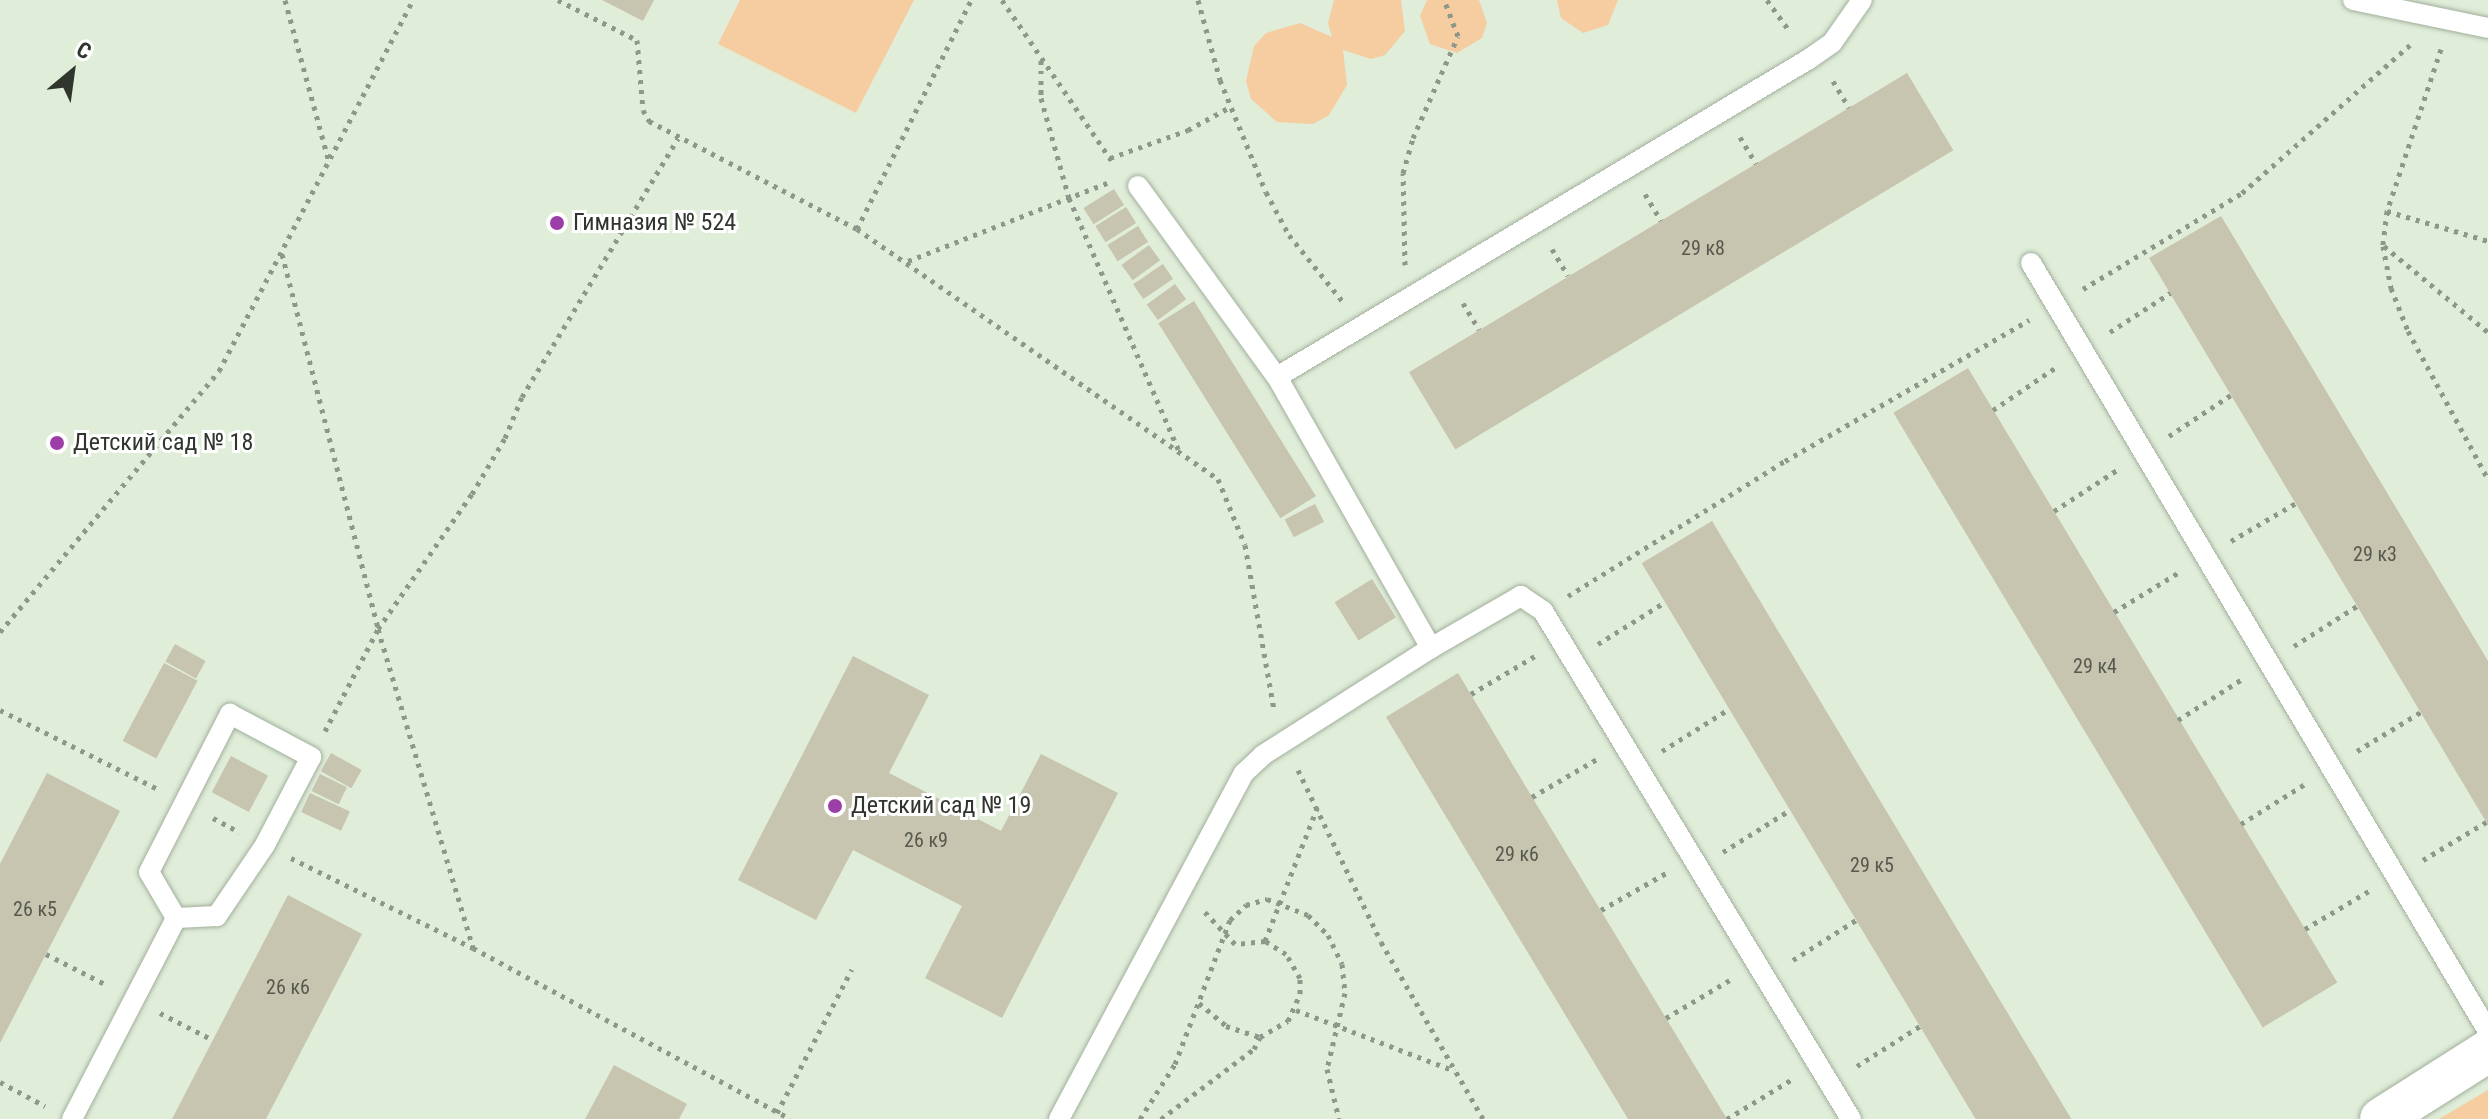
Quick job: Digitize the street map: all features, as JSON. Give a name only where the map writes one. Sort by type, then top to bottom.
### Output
[{"type":"street","points":[[2381,1119],[2488,1051]]},
{"type":"lane","points":[[1277,377],[1809,59],[1832,43],[1862,0]]},
{"type":"lane","points":[[2353,0],[2388,11],[2453,9],[2488,28]]},
{"type":"lane","points":[[1131,181],[1277,377],[1431,648]]},
{"type":"lane","points":[[2031,263],[2488,1031]]},
{"type":"lane","points":[[1059,1119],[1244,773],[1284,742],[1431,648],[1521,596],[1543,611],[1851,1119]]},
{"type":"lane","points":[[230,714],[311,757],[265,845],[217,916],[176,918],[149,872],[230,714]]},
{"type":"lane","points":[[64,1115],[134,999],[176,918]]},
{"type":"path","points":[[285,0],[329,163]]},
{"type":"path","points":[[0,632],[219,371],[413,0]]},
{"type":"path","points":[[558,0],[637,40],[643,110],[649,121],[857,229],[1218,479],[1237,516],[1284,742],[1381,942],[1483,1119]]},
{"type":"path","points":[[857,229],[971,0]]},
{"type":"path","points":[[1002,0],[1117,168]]},
{"type":"path","points":[[1198,0],[1230,107],[1289,235],[1364,325]]},
{"type":"path","points":[[1410,298],[1402,241],[1403,173],[1413,138],[1458,36],[1444,0]]},
{"type":"path","points":[[1767,0],[1797,42]]},
{"type":"path","points":[[2453,9],[2387,211],[2383,246],[2391,288],[2408,331],[2488,479]]},
{"type":"path","points":[[1543,611],[1785,461],[2242,193],[2453,9]]},
{"type":"path","points":[[1041,60],[1041,98],[1069,198],[1179,451]]},
{"type":"path","points":[[1110,158],[1230,107]]},
{"type":"path","points":[[311,757],[378,629],[472,494],[505,438],[522,397],[678,138]]},
{"type":"path","points":[[907,262],[1069,198],[1131,181]]},
{"type":"path","points":[[2387,211],[2488,241]]},
{"type":"path","points":[[2383,246],[2488,332]]},
{"type":"path","points":[[281,253],[378,629],[473,948]]},
{"type":"path","points":[[1573,659],[1665,602]]},
{"type":"path","points":[[1471,694],[1561,641]]},
{"type":"path","points":[[1637,767],[1729,709]]},
{"type":"path","points":[[0,710],[473,948],[790,1119]]},
{"type":"path","points":[[1532,797],[1623,744]]},
{"type":"path","points":[[1265,941],[1317,808]]},
{"type":"path","points":[[1601,910],[1695,863],[1790,810]]},
{"type":"path","points":[[1140,1119],[1175,1064],[1230,920],[1246,905],[1281,901],[1319,924],[1336,951],[1345,993],[1327,1069],[1339,1119]]},
{"type":"path","points":[[1666,1018],[1856,920]]},
{"type":"path","points":[[1199,1003],[1226,1026],[1260,1037],[1276,1031],[1296,1010],[1300,978],[1295,965],[1265,941],[1235,944],[1224,937]]},
{"type":"path","points":[[46,954],[213,1040]]},
{"type":"path","points":[[777,1113],[852,969]]},
{"type":"path","points":[[1296,1010],[1455,1071]]},
{"type":"path","points":[[1829,1083],[1920,1026]]},
{"type":"path","points":[[1161,1119],[1254,1049],[1260,1037]]},
{"type":"path","points":[[1727,1119],[1818,1064]]},
{"type":"path","points":[[0,1082],[64,1115]]},
{"type":"shaded area","points":[[740,0],[914,0],[856,113],[718,44]]},
{"type":"shaded area","points":[[1334,0],[1401,0],[1405,31],[1385,55],[1371,59],[1343,50],[1347,85],[1329,115],[1313,124],[1277,122],[1251,99],[1246,81],[1254,46],[1266,33],[1300,23],[1332,37],[1328,23]]},
{"type":"shaded area","points":[[1427,0],[1479,0],[1487,23],[1482,38],[1457,53],[1430,44],[1420,16]]},
{"type":"shaded area","points":[[1557,0],[1618,0],[1608,25],[1583,33],[1561,18]]},
{"type":"shaded area","points":[[2488,1090],[2488,1119],[2439,1119]]},
{"type":"building","points":[[602,0],[654,0],[643,21]]},
{"type":"building","points":[[1907,73],[1953,150],[1455,449],[1409,372]]},
{"type":"building","points":[[1114,189],[1124,205],[1094,224],[1083,208]]},
{"type":"building","points":[[1126,207],[1136,223],[1106,242],[1095,226]]},
{"type":"building","points":[[2221,216],[2488,661],[2488,825],[2149,258]]},
{"type":"building","points":[[1138,226],[1148,242],[1118,261],[1107,245]]},
{"type":"building","points":[[1149,245],[1160,260],[1133,280],[1121,265]]},
{"type":"building","points":[[1163,264],[1173,279],[1143,299],[1133,284]]},
{"type":"building","points":[[1175,284],[1186,299],[1158,320],[1147,305]]},
{"type":"building","points":[[1194,301],[1316,496],[1280,518],[1158,323]]},
{"type":"building","points":[[1968,368],[2337,983],[2263,1027],[1893,413]]},
{"type":"building","points":[[1315,504],[1324,522],[1294,537],[1285,519]]},
{"type":"building","points":[[1712,521],[2071,1119],[1976,1119],[1642,563]]},
{"type":"building","points":[[1372,579],[1396,617],[1359,640],[1335,602]]},
{"type":"building","points":[[175,644],[206,661],[196,678],[165,661]]},
{"type":"building","points":[[853,656],[929,695],[889,773],[1001,831],[1041,754],[1118,793],[1002,1018],[925,978],[962,906],[853,850],[816,920],[738,880]]},
{"type":"building","points":[[164,663],[198,681],[156,759],[123,741]]},
{"type":"building","points":[[1458,673],[1727,1119],[1628,1119],[1386,717]]},
{"type":"building","points":[[331,753],[362,770],[351,788],[321,771]]},
{"type":"building","points":[[231,756],[268,776],[249,812],[212,792]]},
{"type":"building","points":[[47,773],[120,811],[0,1043],[0,864]]},
{"type":"building","points":[[320,774],[347,787],[339,804],[312,791]]},
{"type":"building","points":[[310,793],[350,812],[341,831],[301,812]]},
{"type":"building","points":[[288,895],[362,934],[266,1119],[172,1119]]},
{"type":"building","points":[[614,1065],[687,1104],[679,1119],[585,1119]]},
{"type":"place","name":"Гимназия № 524","points":[[557,223]]},
{"type":"place","name":"Детский сад № 18","points":[[57,443]]},
{"type":"place","name":"Детский сад № 19","points":[[835,806]]}]
